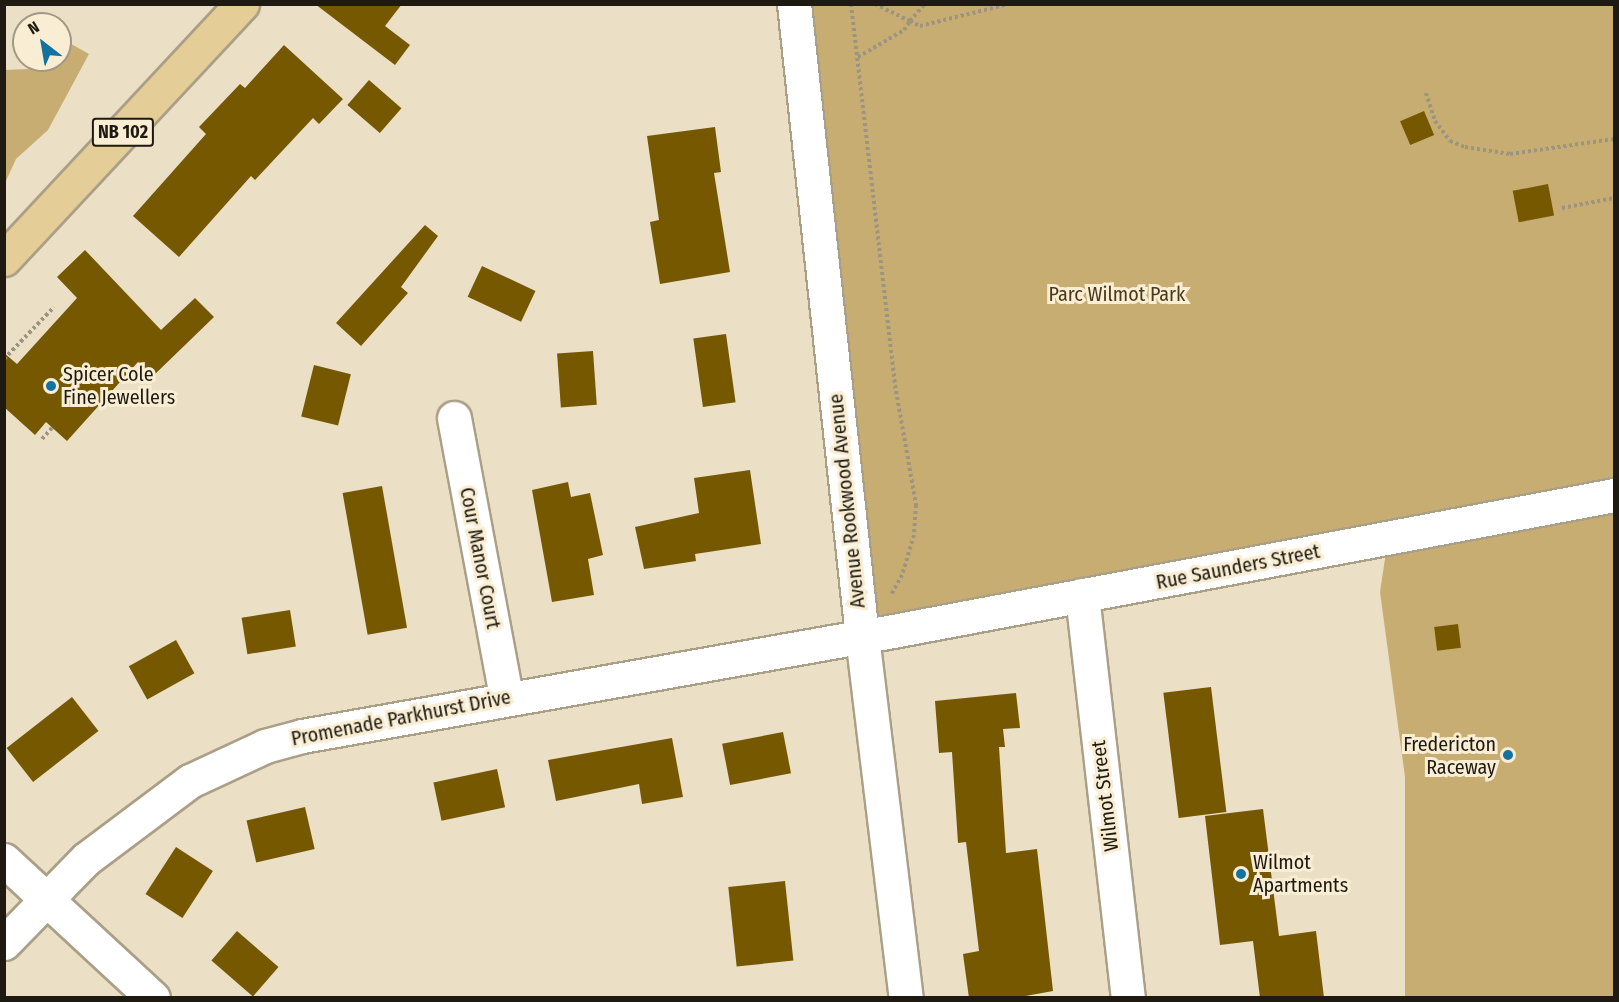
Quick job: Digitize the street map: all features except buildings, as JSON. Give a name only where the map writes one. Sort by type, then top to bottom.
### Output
[{"type":"main road","name":"NB 102","points":[[4,259],[242,4]]},
{"type":"street","name":"Avenue Rookwood Avenue","points":[[794,4],[862,636],[906,998]]},
{"type":"street","name":"Cour Manor Court","points":[[454,418],[506,697]]},
{"type":"street","name":"Rue Saunders Street","points":[[862,636],[1614,495]]},
{"type":"street","name":"Wilmot Street","points":[[1082,595],[1128,998]]},
{"type":"street","name":"Promenade Parkhurst Drive","points":[[4,943],[46,898],[129,824],[190,781],[237,758],[302,736],[506,697],[862,636]]},
{"type":"street","points":[[4,860],[153,998]]},
{"type":"path","points":[[850,4],[896,391],[916,505],[914,535],[902,575],[891,593]]},
{"type":"path","points":[[874,4],[920,26],[1010,4]]},
{"type":"path","points":[[857,58],[904,30],[925,4]]},
{"type":"path","points":[[1426,93],[1435,122],[1450,141],[1465,147],[1510,154],[1614,139]]},
{"type":"path","points":[[1562,208],[1614,198]]},
{"type":"path","points":[[4,359],[54,307]]},
{"type":"path","points":[[42,439],[52,428]]},
{"type":"green space","name":"Parc Wilmot Park","points":[[794,5],[1614,5],[1614,997],[1405,997],[1405,777],[1380,592],[1388,539],[862,636]]},
{"type":"green space","points":[[72,44],[89,54],[48,130],[16,159],[5,183],[5,70],[72,72]]},
{"type":"place","name":"Spicer Cole Fine Jewellers","points":[[51,386]]},
{"type":"place","name":"Fredericton Raceway","points":[[1508,755]]},
{"type":"place","name":"Wilmot Apartments","points":[[1241,874]]}]
